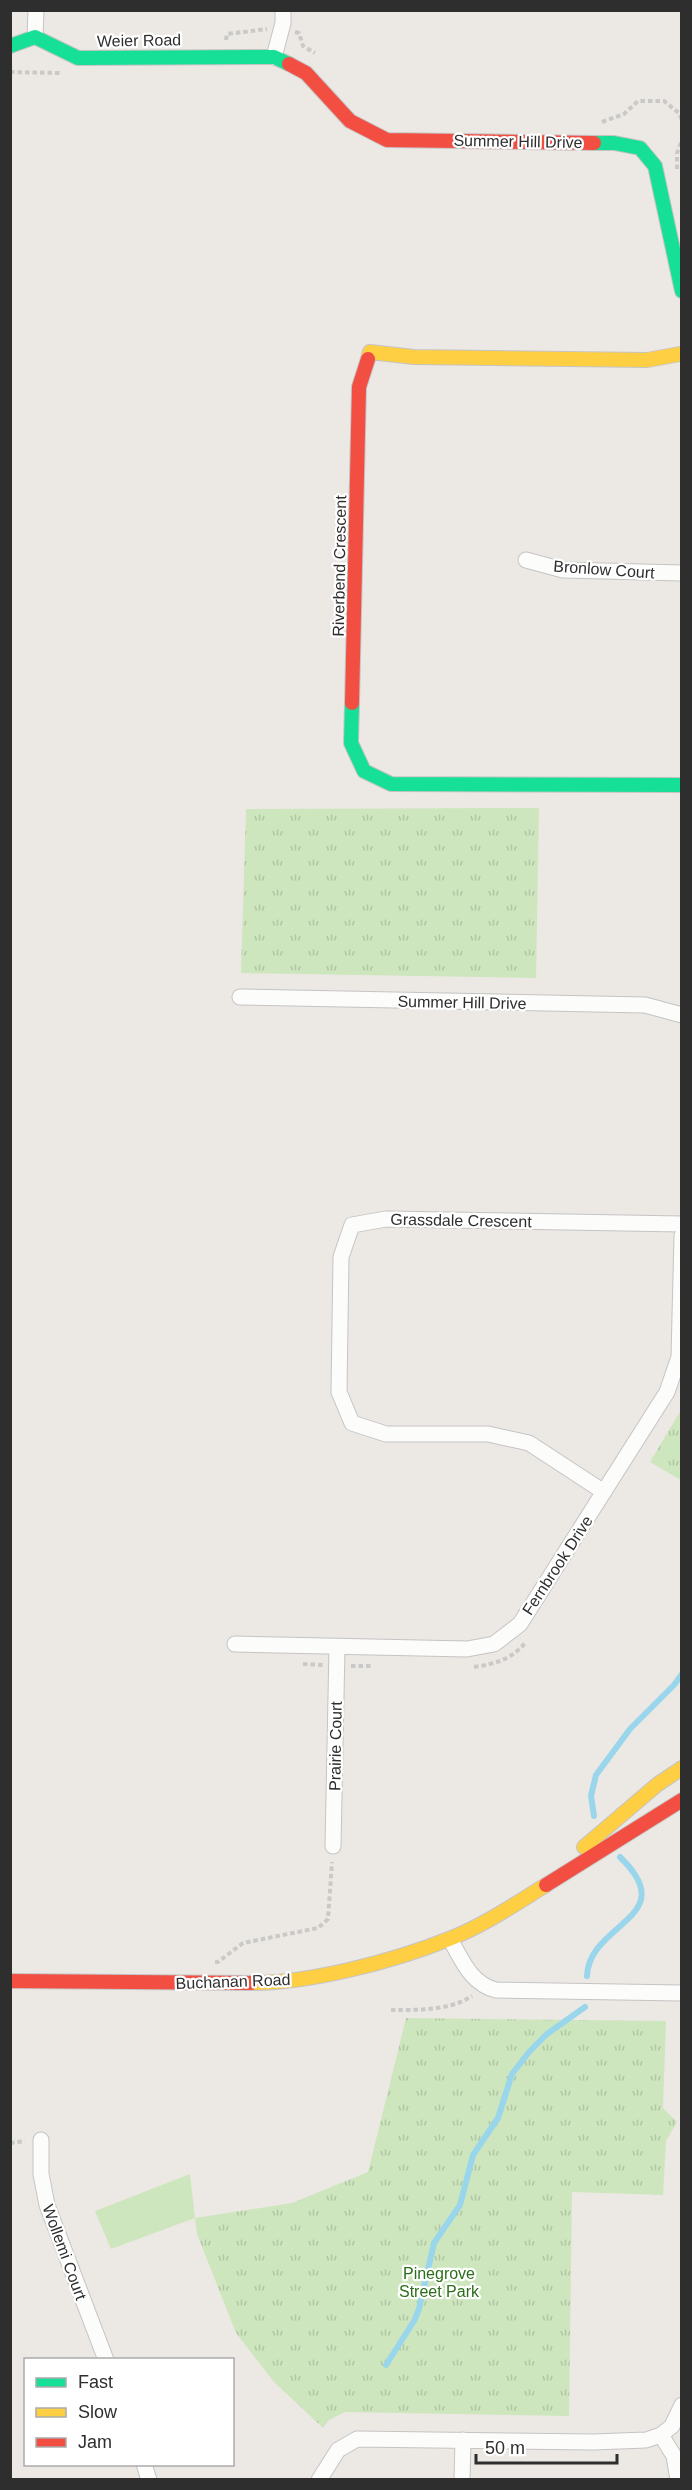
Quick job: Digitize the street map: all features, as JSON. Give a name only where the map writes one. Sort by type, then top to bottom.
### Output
[{"type":"street","points":[[10,46],[35,37],[36,10]]},
{"type":"street","points":[[274,57],[283,23],[283,10]]},
{"type":"street","name":"Weier Road","points":[[35,37],[78,58],[274,57]]},
{"type":"street","name":"Summer Hill Drive","points":[[274,57],[306,73],[350,121],[387,140],[614,142],[640,148],[655,166],[681,291]]},
{"type":"street","name":"Riverbend Crescent","points":[[681,351],[647,360],[414,357],[370,352],[359,387],[351,743],[364,771],[391,784],[681,785]]},
{"type":"street","name":"Bronlow Court","points":[[526,560],[563,570],[681,573]]},
{"type":"street","name":"Summer Hill Drive","points":[[240,997],[645,1005],[681,1015]]},
{"type":"street","name":"Grassdale Crescent","points":[[604,1492],[529,1443],[488,1434],[386,1434],[352,1423],[339,1392],[341,1257],[352,1225],[386,1219],[681,1224]]},
{"type":"street","name":"Fernbrook Drive","points":[[235,1644],[467,1649],[494,1644],[520,1624],[667,1392],[679,1357],[681,1236]]},
{"type":"street","name":"Prairie Court","points":[[333,1846],[337,1647]]},
{"type":"street","name":"Buchanan Road","points":[[512,1906],[658,1784],[681,1768]]},
{"type":"street","name":"Buchanan Road","points":[[10,1981],[258,1983],[331,1974],[376,1963],[450,1939],[512,1906],[681,1800]]},
{"type":"street","points":[[450,1939],[468,1971],[485,1987],[496,1990],[681,1993]]},
{"type":"street","name":"Wollemi Court","points":[[41,2140],[41,2174],[47,2205],[105,2358]]},
{"type":"street","points":[[319,2480],[338,2450],[357,2439],[593,2442],[646,2440],[661,2435],[676,2421],[681,2405]]},
{"type":"street","points":[[661,2435],[674,2456],[678,2480]]},
{"type":"street","points":[[462,2480],[463,2440]]},
{"type":"path","points":[[679,179],[677,153],[681,140]]},
{"type":"path","points":[[463,1666],[497,1663],[519,1651],[530,1638]]},
{"type":"path","points":[[292,1664],[381,1665]]},
{"type":"path","points":[[207,1962],[218,1962],[243,1944],[318,1928],[328,1919],[333,1846]]},
{"type":"path","points":[[391,2010],[428,2010],[466,2000],[485,1987]]},
{"type":"green space","points":[[539,808],[536,978],[241,973],[246,809]]},
{"type":"green space","points":[[681,1410],[681,1480],[650,1462]]},
{"type":"green space","name":"Pinegrove Street Park","points":[[406,2018],[666,2021],[663,2108],[677,2122],[666,2141],[663,2195],[572,2192],[569,2416],[345,2412],[329,2420],[323,2428],[274,2382],[236,2333],[197,2234],[195,2218],[292,2203],[368,2172]]},
{"type":"green space","points":[[190,2174],[195,2218],[111,2249],[95,2211]]},
{"type":"waterway","points":[[594,1816],[591,1796],[596,1775],[630,1729],[682,1674]]},
{"type":"waterway","points":[[587,1976],[592,1958],[602,1943],[638,1907],[642,1894],[637,1877],[620,1857]]},
{"type":"waterway","points":[[386,2365],[414,2321],[419,2309],[434,2243],[460,2205],[473,2155],[498,2118],[512,2074],[547,2034],[585,2007]]},
{"type":"traffic: fast","points":[[10,46],[35,37],[78,58],[274,57],[289,64]]},
{"type":"traffic: fast","points":[[594,143],[614,143],[640,148],[655,166],[682,291]]},
{"type":"traffic: fast","points":[[352,703],[351,743],[364,771],[391,784],[682,785]]},
{"type":"traffic: slow","points":[[368,359],[370,352],[414,357],[647,360],[680,354]]},
{"type":"traffic: slow","points":[[584,1847],[658,1784],[682,1768]]},
{"type":"traffic: slow","points":[[251,1983],[326,1975],[403,1955],[474,1928],[546,1885]]},
{"type":"traffic: jam","points":[[289,64],[306,73],[350,121],[387,140],[594,143]]},
{"type":"traffic: jam","points":[[352,703],[359,387],[368,359]]},
{"type":"traffic: jam","points":[[546,1885],[682,1800]]},
{"type":"traffic: jam","points":[[10,1981],[251,1983]]}]
